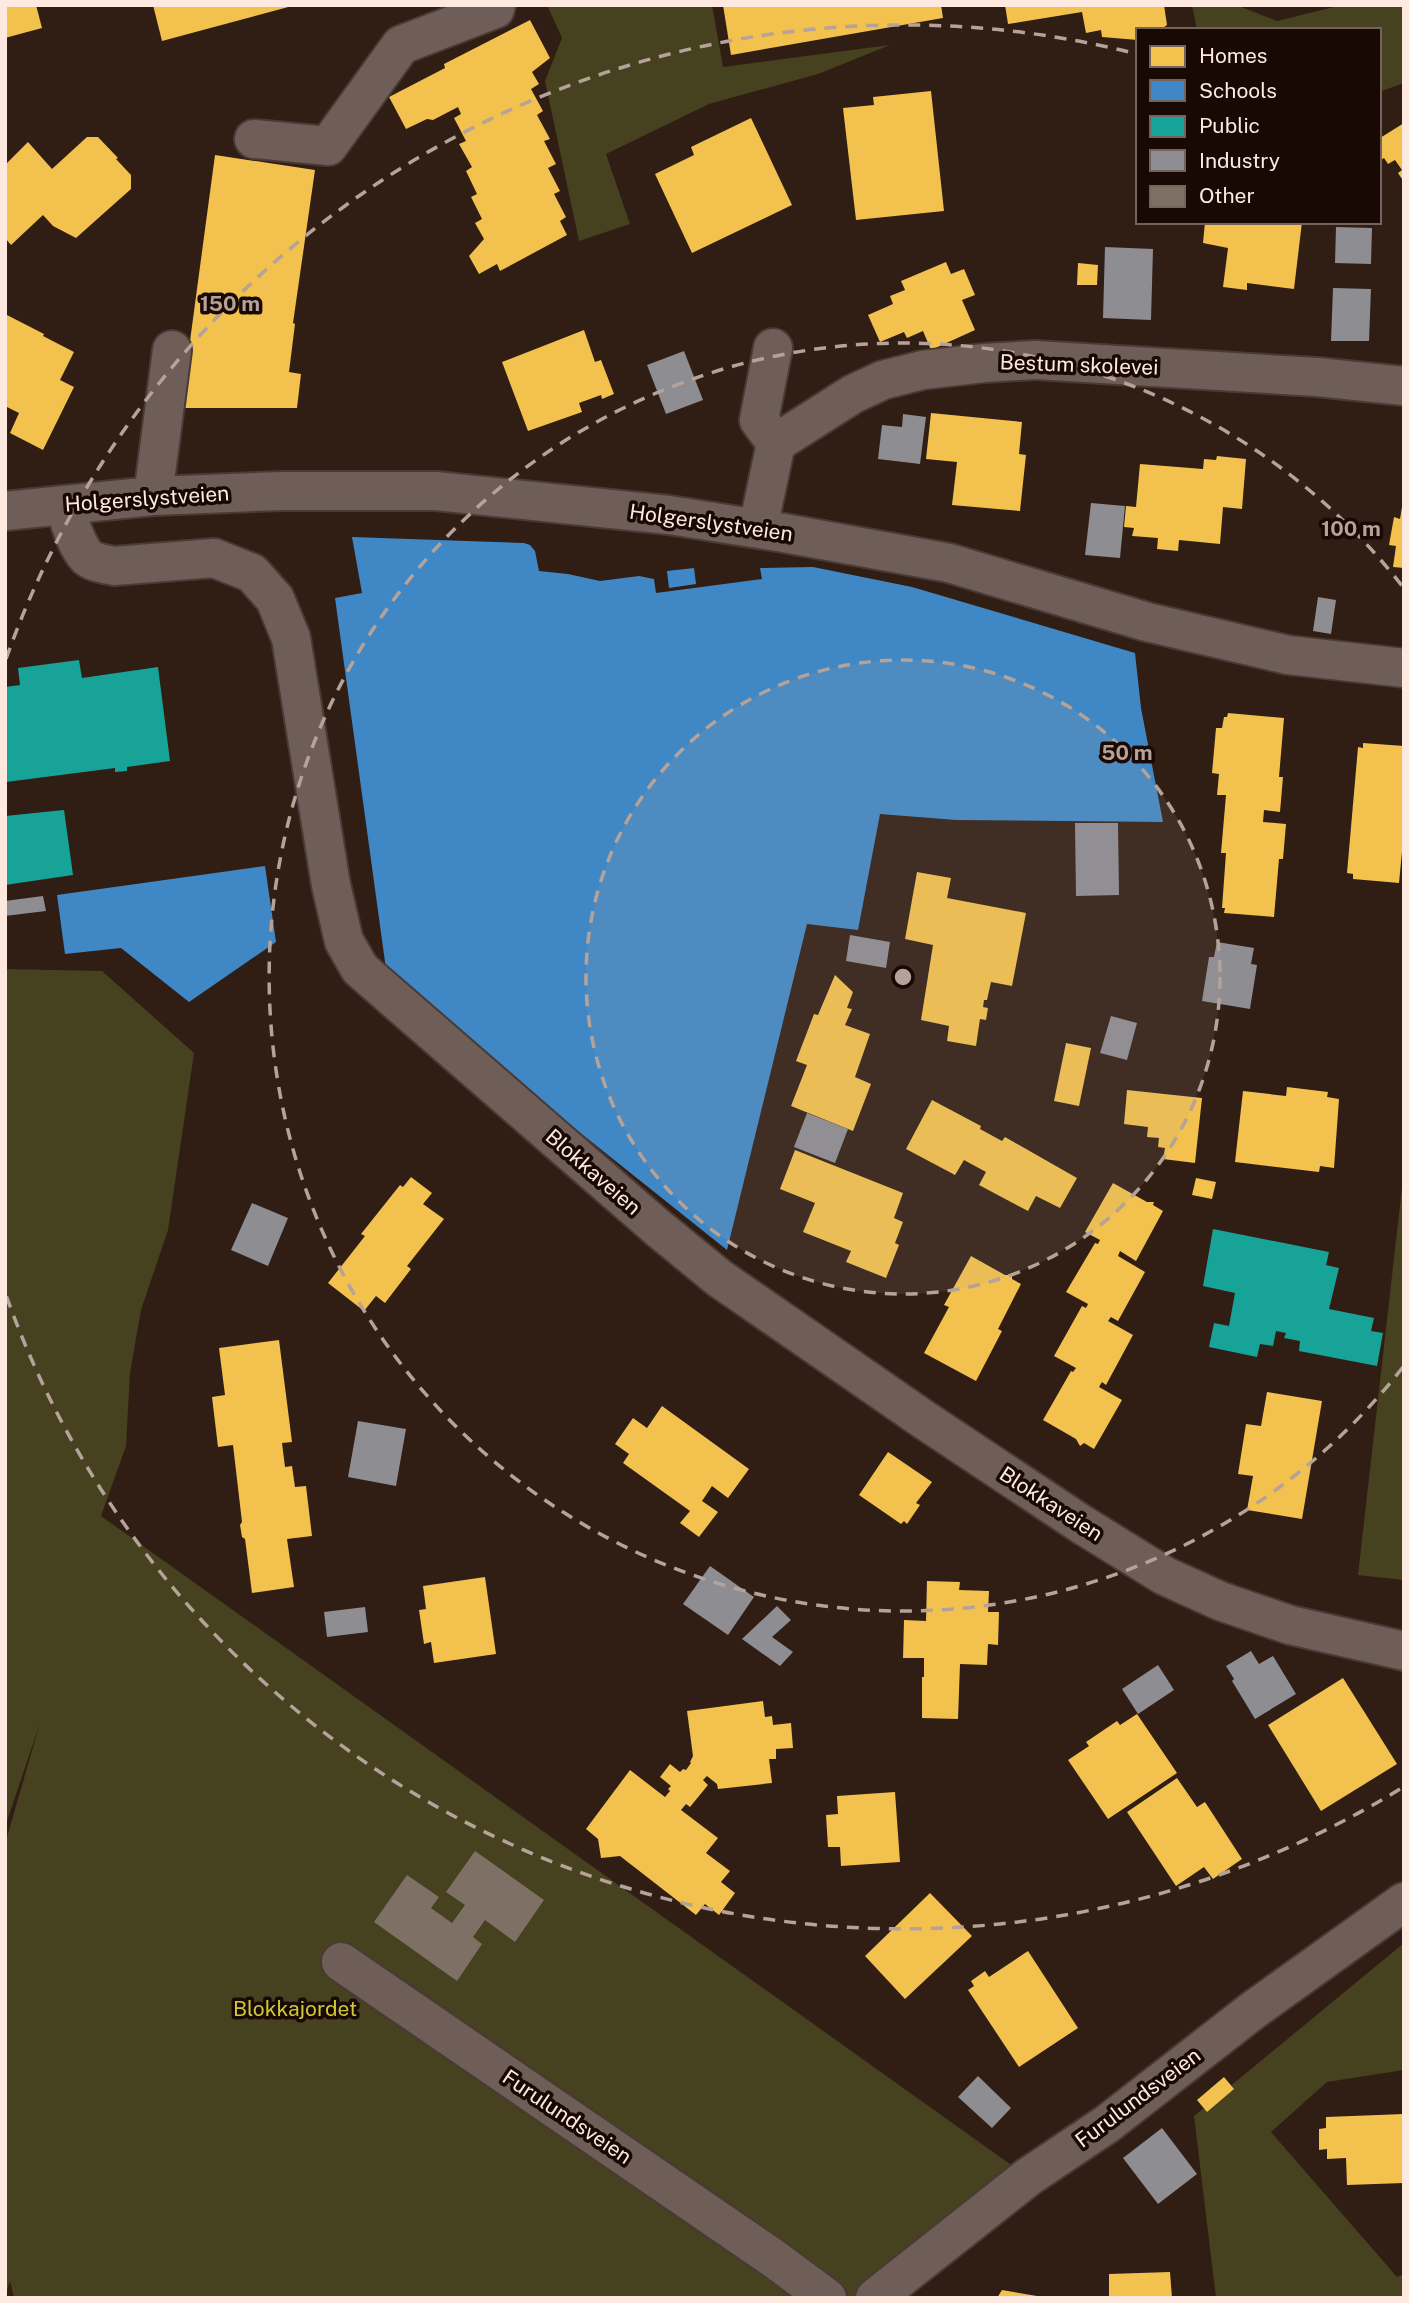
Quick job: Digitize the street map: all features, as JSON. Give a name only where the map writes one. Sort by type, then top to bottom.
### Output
[{"type":"street","points":[[254,139],[328,146],[401,45],[495,9],[496,5]]},
{"type":"street","points":[[758,528],[776,443],[759,420],[773,348]]},
{"type":"street","points":[[153,496],[172,350]]},
{"type":"street","name":"Bestum skolevei","points":[[776,443],[853,394],[883,380],[923,370],[984,363],[1035,360],[1317,377],[1404,386]]},
{"type":"street","name":"Holgerslystveien","points":[[5,510],[153,496],[282,491],[436,491],[669,515],[758,528],[949,563],[1147,622],[1288,655],[1404,668]]},
{"type":"street","name":"Blokkaveien","points":[[64,505],[76,537],[88,557],[99,563],[114,566],[214,558],[252,573],[275,599],[291,638],[331,885],[344,941],[360,969],[658,1228],[719,1278],[922,1419],[1165,1576],[1266,1618],[1361,1643],[1404,1651]]},
{"type":"street","name":"Furulundsveien","points":[[876,2298],[1028,2177],[1107,2124],[1252,2011],[1404,1902]]},
{"type":"street","name":"Furulundsveien","points":[[341,1962],[774,2258],[827,2298]]},
{"type":"green space","points":[[547,5],[712,5],[723,67],[890,45],[818,74],[709,104],[606,154],[630,224],[579,241],[545,81],[562,38]]},
{"type":"green space","points":[[1192,5],[1236,5],[1277,21],[1342,5],[1404,5],[1404,83],[1381,91],[1381,28],[1197,28]]},
{"type":"green space","name":"Blokkajordet","points":[[5,969],[102,971],[194,1053],[168,1230],[141,1310],[130,1373],[126,1446],[101,1516],[1028,2177],[885,2298],[14,2298],[10,2281],[5,2297],[5,1844],[40,1723],[5,1827]]},
{"type":"green space","points":[[1404,1170],[1404,1580],[1358,1575]]},
{"type":"green space","points":[[1404,1943],[1404,2070],[1327,2082],[1271,2132],[1397,2277],[1404,2274],[1404,2298],[1216,2298],[1194,2116]]},
{"type":"building: Homes","points":[[5,5],[36,5],[42,28],[5,38]]},
{"type":"building: Homes","points":[[153,5],[292,5],[292,6],[162,41]]},
{"type":"building: Homes","points":[[723,5],[941,5],[943,18],[731,55]]},
{"type":"building: Homes","points":[[1005,5],[1164,5],[1167,25],[1163,28],[1136,28],[1136,40],[1102,37],[1101,30],[1086,33],[1082,12],[1008,24]]},
{"type":"building: Homes","points":[[530,20],[550,58],[532,72],[539,84],[531,89],[543,111],[537,115],[550,139],[544,141],[556,164],[548,168],[560,191],[554,194],[566,217],[560,221],[567,235],[500,271],[497,264],[479,274],[469,256],[484,239],[475,223],[482,219],[471,197],[477,194],[466,171],[472,167],[459,144],[466,141],[454,118],[461,114],[458,107],[433,120],[427,119],[406,129],[389,97],[445,68],[444,64]]},
{"type":"building: Homes","points":[[931,91],[944,211],[856,220],[843,108],[874,105],[873,97]]},
{"type":"building: Homes","points":[[751,118],[792,205],[692,253],[655,174],[694,155],[691,147]]},
{"type":"building: Homes","points":[[1404,123],[1404,182],[1398,173],[1402,170],[1395,160],[1388,164],[1384,158],[1381,160],[1381,137]]},
{"type":"building: Homes","points":[[87,137],[98,137],[118,158],[116,159],[131,175],[131,189],[76,238],[53,226],[43,215],[11,245],[5,238],[5,165],[28,142],[52,169]]},
{"type":"building: Homes","points":[[215,155],[315,170],[293,323],[289,372],[301,374],[297,408],[181,408]]},
{"type":"building: Homes","points":[[1205,224],[1302,224],[1294,289],[1247,283],[1247,290],[1223,287],[1228,248],[1203,243]]},
{"type":"building: Homes","points":[[946,262],[951,274],[964,269],[975,295],[962,300],[975,330],[931,350],[923,331],[907,338],[904,332],[880,342],[868,315],[893,304],[890,296],[905,290],[901,281]]},
{"type":"building: Homes","points":[[1078,263],[1098,265],[1097,285],[1077,285]]},
{"type":"building: Homes","points":[[5,314],[74,352],[60,380],[74,387],[43,450],[10,433],[19,413],[5,406]]},
{"type":"building: Homes","points":[[584,330],[595,362],[601,360],[614,394],[602,399],[601,395],[579,403],[582,412],[528,431],[502,362]]},
{"type":"building: Homes","points":[[931,413],[1022,422],[1019,454],[1026,455],[1020,511],[952,505],[957,462],[926,459]]},
{"type":"building: Homes","points":[[1217,456],[1246,459],[1242,509],[1223,507],[1220,544],[1179,540],[1178,551],[1157,549],[1158,538],[1132,536],[1134,528],[1124,527],[1126,506],[1136,507],[1140,464],[1203,469],[1204,459],[1216,460]]},
{"type":"building: Homes","points":[[1402,507],[1404,568],[1393,567],[1396,546],[1389,545],[1394,517],[1400,519]]},
{"type":"building: Homes","points":[[1228,713],[1284,718],[1279,777],[1283,777],[1280,812],[1264,810],[1263,822],[1286,824],[1283,859],[1279,859],[1274,917],[1224,913],[1225,908],[1222,908],[1226,853],[1221,853],[1226,795],[1217,795],[1219,774],[1212,773],[1216,728],[1222,728],[1224,717],[1227,717]]},
{"type":"building: Homes","points":[[1363,743],[1404,746],[1404,831],[1399,883],[1353,879],[1353,874],[1347,873],[1358,747],[1363,748]]},
{"type":"building: Homes","points":[[917,872],[951,878],[947,898],[1026,913],[1012,986],[991,982],[983,1007],[988,1008],[986,1020],[980,1019],[976,1046],[947,1041],[949,1026],[921,1020],[933,945],[905,939]]},
{"type":"building: Homes","points":[[835,975],[853,992],[847,1008],[852,1009],[845,1025],[870,1034],[855,1077],[871,1084],[853,1131],[791,1106],[807,1065],[796,1061],[814,1014],[818,1015]]},
{"type":"building: Homes","points":[[1066,1043],[1091,1048],[1079,1106],[1054,1101]]},
{"type":"building: Homes","points":[[1287,1087],[1328,1092],[1327,1097],[1339,1099],[1334,1168],[1320,1166],[1319,1172],[1235,1162],[1243,1091],[1286,1096]]},
{"type":"building: Homes","points":[[1127,1090],[1202,1098],[1195,1163],[1163,1159],[1165,1148],[1158,1147],[1159,1138],[1147,1137],[1148,1127],[1124,1124]]},
{"type":"building: Homes","points":[[932,1100],[981,1126],[980,1129],[1002,1141],[1005,1137],[1077,1178],[1060,1208],[1036,1196],[1028,1211],[979,1185],[986,1172],[964,1160],[955,1175],[906,1149]]},
{"type":"building: Homes","points":[[795,1150],[903,1193],[894,1218],[903,1222],[895,1243],[899,1245],[886,1278],[846,1262],[851,1251],[803,1232],[815,1203],[780,1189]]},
{"type":"building: Homes","points":[[411,1177],[432,1193],[423,1204],[444,1219],[407,1266],[411,1269],[385,1303],[376,1296],[364,1311],[328,1283],[365,1236],[361,1234],[400,1185],[403,1187]]},
{"type":"building: Homes","points":[[1196,1178],[1216,1182],[1212,1199],[1192,1195]]},
{"type":"building: Homes","points":[[1113,1183],[1147,1202],[1154,1202],[1153,1205],[1163,1211],[1136,1261],[1120,1251],[1118,1256],[1145,1272],[1118,1321],[1111,1317],[1108,1321],[1133,1335],[1106,1385],[1102,1382],[1099,1387],[1122,1400],[1094,1449],[1084,1443],[1080,1446],[1076,1439],[1043,1420],[1071,1371],[1076,1368],[1054,1356],[1082,1306],[1086,1308],[1088,1304],[1066,1292],[1095,1243],[1098,1244],[1100,1240],[1085,1232]]},
{"type":"building: Homes","points":[[971,1256],[1005,1275],[1012,1275],[1012,1279],[1021,1284],[998,1329],[1002,1331],[976,1381],[924,1353],[949,1307],[944,1305]]},
{"type":"building: Homes","points":[[279,1340],[292,1442],[282,1443],[285,1467],[292,1466],[295,1487],[306,1486],[312,1536],[287,1539],[294,1587],[252,1593],[245,1539],[242,1537],[240,1525],[242,1522],[233,1445],[218,1447],[212,1397],[225,1395],[219,1348]]},
{"type":"building: Homes","points":[[1267,1392],[1322,1401],[1302,1519],[1247,1510],[1253,1476],[1238,1474],[1246,1424],[1261,1426]]},
{"type":"building: Homes","points":[[662,1406],[749,1469],[728,1498],[712,1486],[702,1501],[718,1512],[699,1537],[680,1523],[690,1511],[623,1463],[629,1454],[615,1444],[633,1418],[647,1428]]},
{"type":"building: Homes","points":[[888,1452],[932,1482],[916,1503],[920,1505],[907,1524],[904,1521],[901,1524],[859,1495]]},
{"type":"building: Homes","points":[[485,1577],[496,1654],[434,1663],[431,1642],[424,1644],[419,1610],[426,1609],[423,1586]]},
{"type":"building: Homes","points":[[927,1581],[960,1582],[959,1590],[989,1591],[988,1612],[999,1612],[998,1645],[988,1644],[987,1665],[960,1664],[958,1719],[922,1718],[924,1658],[903,1658],[904,1620],[926,1621]]},
{"type":"building: Homes","points":[[1343,1678],[1397,1764],[1321,1811],[1268,1725]]},
{"type":"building: Homes","points":[[763,1701],[765,1717],[772,1716],[773,1725],[791,1723],[793,1748],[776,1749],[776,1759],[769,1759],[772,1783],[718,1789],[717,1784],[707,1776],[703,1780],[708,1785],[690,1807],[686,1804],[681,1810],[718,1838],[706,1853],[730,1871],[721,1882],[735,1893],[719,1915],[705,1904],[696,1915],[620,1856],[601,1858],[598,1839],[586,1829],[630,1770],[665,1797],[671,1786],[660,1777],[670,1764],[680,1772],[686,1770],[691,1763],[693,1756],[687,1711]]},
{"type":"building: Homes","points":[[1137,1714],[1177,1773],[1108,1819],[1068,1760],[1089,1746],[1086,1742],[1117,1721],[1120,1725]]},
{"type":"building: Homes","points":[[1177,1778],[1197,1807],[1205,1802],[1242,1859],[1213,1879],[1204,1867],[1176,1886],[1127,1812]]},
{"type":"building: Homes","points":[[895,1792],[900,1862],[841,1866],[840,1847],[828,1847],[826,1815],[838,1814],[837,1796]]},
{"type":"building: Homes","points":[[930,1893],[972,1936],[905,1999],[865,1956]]},
{"type":"building: Homes","points":[[1028,1951],[1078,2028],[1019,2067],[968,1990],[974,1986],[971,1981],[985,1971],[989,1977]]},
{"type":"building: Homes","points":[[1224,2077],[1234,2089],[1207,2112],[1197,2100]]},
{"type":"building: Homes","points":[[1404,2114],[1404,2183],[1347,2185],[1346,2158],[1327,2159],[1327,2149],[1319,2150],[1319,2129],[1326,2128],[1326,2117]]},
{"type":"building: Homes","points":[[1170,2272],[1172,2298],[1109,2298],[1109,2274]]},
{"type":"building: Homes","points":[[1002,2290],[1037,2296],[1037,2298],[997,2298]]},
{"type":"building: Schools","points":[[352,537],[524,543],[535,551],[539,571],[600,581],[639,576],[654,579],[656,593],[762,579],[760,568],[813,567],[912,587],[1135,653],[1141,708],[1163,822],[956,820],[880,814],[858,930],[807,924],[727,1250],[524,1088],[386,969],[335,598],[362,593]]},
{"type":"building: Schools","points":[[694,568],[696,584],[669,588],[667,571]]},
{"type":"building: Schools","points":[[265,866],[276,942],[189,1002],[121,948],[65,954],[57,895]]},
{"type":"building: Public","points":[[79,660],[82,678],[158,667],[170,761],[127,767],[127,771],[115,772],[115,768],[6,782],[5,687],[20,685],[18,668]]},
{"type":"building: Public","points":[[64,810],[73,875],[5,885],[5,816]]},
{"type":"building: Public","points":[[1213,1229],[1329,1252],[1326,1265],[1339,1268],[1329,1309],[1374,1318],[1371,1331],[1383,1333],[1377,1366],[1299,1351],[1300,1341],[1284,1338],[1286,1333],[1276,1331],[1273,1346],[1260,1344],[1257,1357],[1209,1347],[1214,1323],[1229,1326],[1235,1293],[1203,1286]]},
{"type":"building: Industry","points":[[1336,227],[1372,228],[1371,264],[1335,263]]},
{"type":"building: Industry","points":[[1105,247],[1153,249],[1151,320],[1103,318]]},
{"type":"building: Industry","points":[[1333,288],[1371,289],[1369,341],[1331,341]]},
{"type":"building: Industry","points":[[684,351],[703,400],[666,414],[647,365]]},
{"type":"building: Industry","points":[[903,414],[926,417],[920,464],[878,459],[882,425],[902,427]]},
{"type":"building: Industry","points":[[1091,503],[1125,506],[1120,558],[1085,555]]},
{"type":"building: Industry","points":[[1318,597],[1336,600],[1331,634],[1313,631]]},
{"type":"building: Industry","points":[[1075,823],[1118,823],[1119,895],[1076,896]]},
{"type":"building: Industry","points":[[43,896],[46,911],[5,916],[5,901]]},
{"type":"building: Industry","points":[[850,935],[890,942],[886,968],[846,961]]},
{"type":"building: Industry","points":[[1217,942],[1254,948],[1251,964],[1257,965],[1250,1009],[1202,1001],[1209,957],[1214,957]]},
{"type":"building: Industry","points":[[1111,1016],[1137,1023],[1127,1060],[1100,1053]]},
{"type":"building: Industry","points":[[807,1113],[848,1129],[835,1163],[794,1147]]},
{"type":"building: Industry","points":[[252,1203],[288,1218],[268,1266],[231,1250]]},
{"type":"building: Industry","points":[[358,1421],[406,1429],[396,1486],[348,1477]]},
{"type":"building: Industry","points":[[710,1566],[754,1597],[728,1635],[683,1604]]},
{"type":"building: Industry","points":[[777,1606],[791,1620],[772,1637],[793,1652],[780,1666],[742,1639]]},
{"type":"building: Industry","points":[[365,1607],[368,1632],[327,1637],[324,1612]]},
{"type":"building: Industry","points":[[1251,1651],[1259,1664],[1273,1656],[1296,1694],[1255,1719],[1226,1666]]},
{"type":"building: Industry","points":[[1158,1665],[1174,1690],[1138,1714],[1122,1689]]},
{"type":"building: Industry","points":[[978,2076],[1011,2108],[992,2128],[958,2097]]},
{"type":"building: Industry","points":[[1162,2128],[1197,2174],[1158,2204],[1123,2158]]},
{"type":"building: Other","points":[[475,1851],[544,1900],[515,1942],[485,1920],[473,1937],[482,1944],[457,1981],[374,1922],[407,1875],[439,1897],[431,1908],[452,1923],[465,1905],[446,1892]]}]
